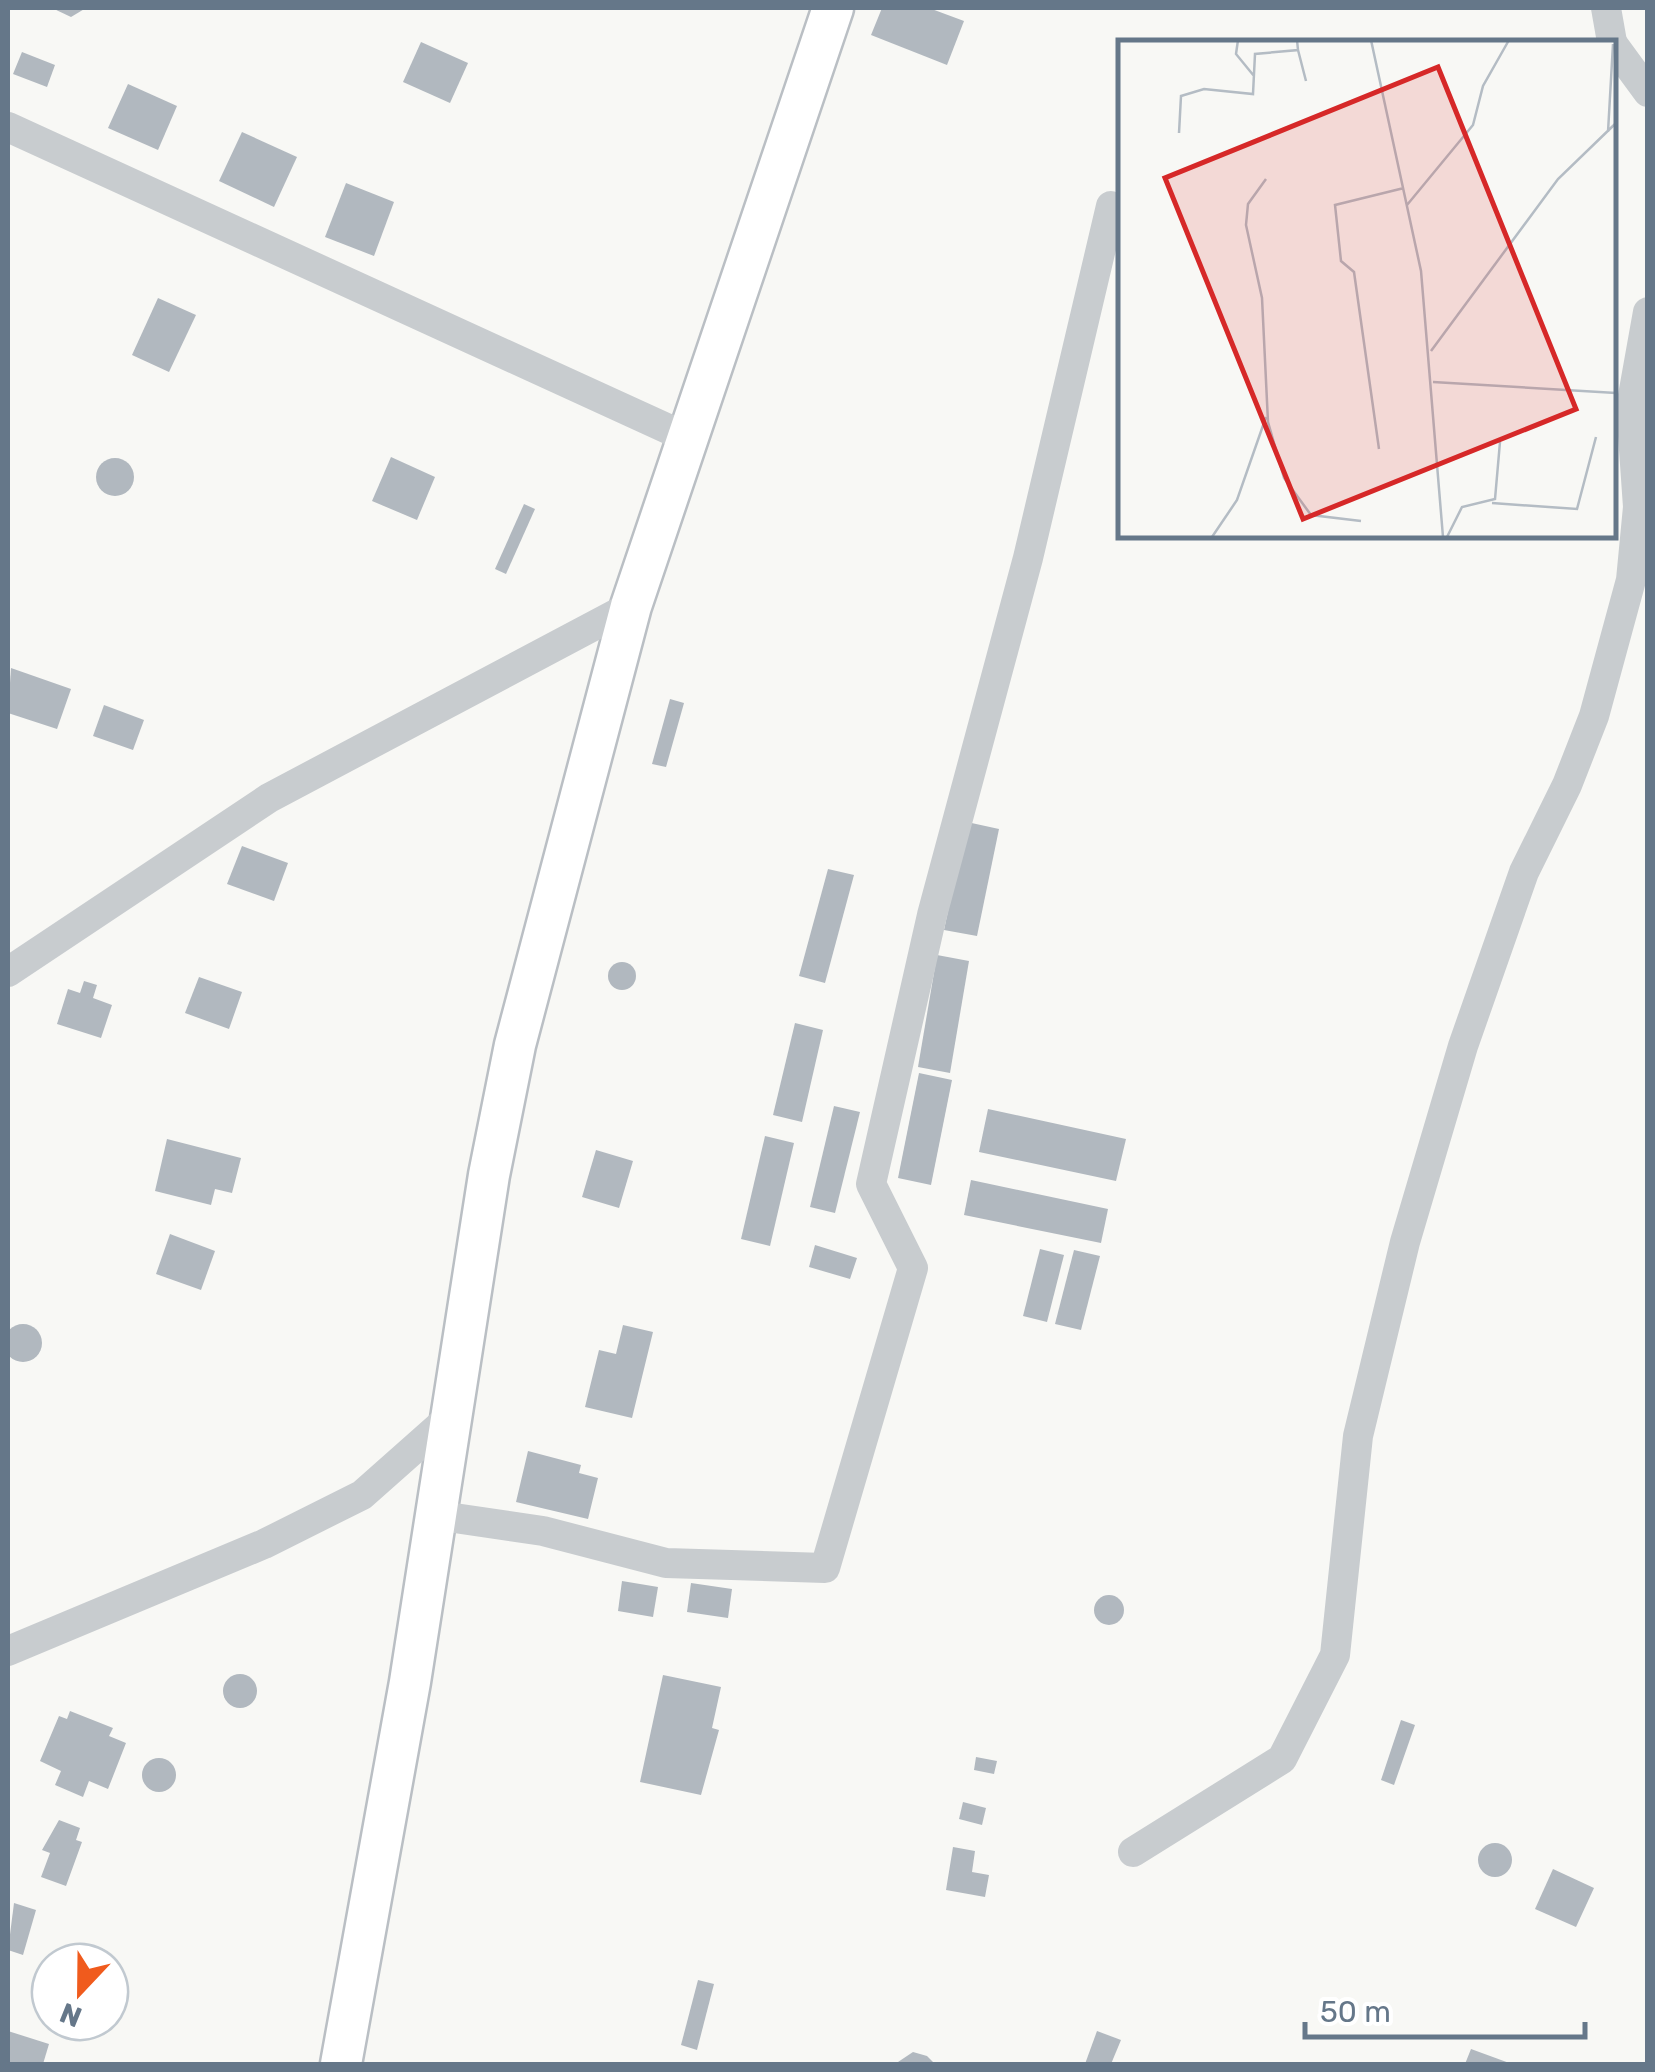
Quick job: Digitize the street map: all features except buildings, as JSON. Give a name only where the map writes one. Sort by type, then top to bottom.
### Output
[{"type":"main road","points":[[341,2064],[410,1682],[450,1417],[516,1045],[631,606],[833,8]]},
{"type":"street","points":[[1606,8],[1611,40]]},
{"type":"street","points":[[1615,47],[1648,92]]},
{"type":"street","points":[[8,128],[690,439]]},
{"type":"street","points":[[434,1515],[543,1531],[666,1563],[825,1568],[913,1268],[871,1184],[932,915],[1028,558],[1111,206]]},
{"type":"street","points":[[1133,1852],[1282,1759],[1335,1655],[1358,1436],[1405,1242],[1463,1046],[1524,872],[1567,786],[1594,716],[1631,580],[1638,507],[1631,407],[1648,312]]},
{"type":"street","points":[[1616,631],[1648,593]]},
{"type":"street","points":[[8,972],[268,798],[631,606]]},
{"type":"street","points":[[8,1651],[264,1544],[362,1494],[450,1417]]}]
